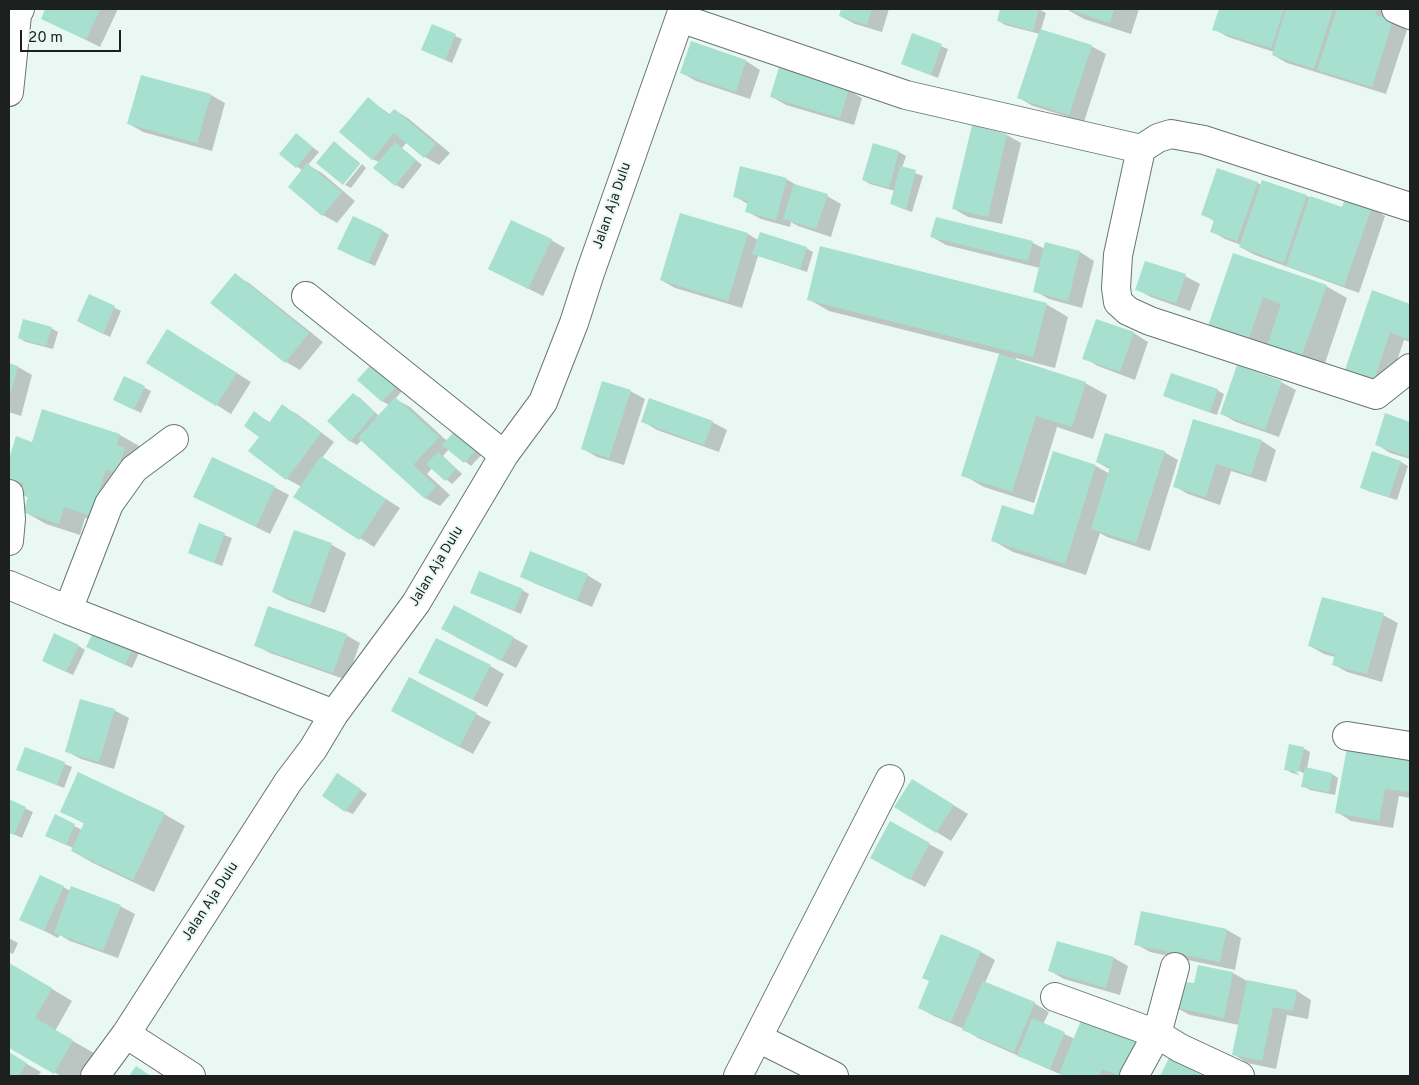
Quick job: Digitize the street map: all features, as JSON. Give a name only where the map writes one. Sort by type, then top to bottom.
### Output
[{"type":"street","points":[[9,92],[17,15],[20,9]]},
{"type":"street","points":[[1396,9],[1410,15]]},
{"type":"street","points":[[682,13],[906,96],[1141,148],[1158,138],[1172,134],[1204,140],[1410,207]]},
{"type":"street","name":"Jalan Aja Dulu","points":[[95,1076],[126,1034],[288,782],[313,749],[334,714],[416,603],[504,455],[543,402],[574,323],[682,13]]},
{"type":"street","points":[[1141,148],[1118,255],[1116,288],[1118,302],[1128,311],[1150,321],[1376,395],[1410,368]]},
{"type":"street","points":[[306,296],[504,455]]},
{"type":"street","points":[[68,610],[109,504],[134,470],[174,439]]},
{"type":"street","points":[[9,494],[11,519],[9,541]]},
{"type":"street","points":[[9,584],[68,610],[334,714]]},
{"type":"street","points":[[1347,736],[1410,746]]},
{"type":"street","points":[[738,1076],[890,779]]},
{"type":"street","points":[[1134,1076],[1157,1034],[1175,967]]},
{"type":"street","points":[[1055,996],[1157,1034],[1180,1048],[1240,1076]]},
{"type":"street","points":[[126,1034],[191,1076]]},
{"type":"street","points":[[758,1038],[834,1076]]},
{"type":"building","points":[[45,9],[100,9],[86,40],[41,19]]},
{"type":"building","points":[[841,9],[872,9],[867,25],[839,16]]},
{"type":"building","points":[[1000,9],[1039,9],[1033,31],[997,21]]},
{"type":"building","points":[[1067,9],[1114,9],[1110,23]]},
{"type":"building","points":[[1219,9],[1284,9],[1271,48],[1212,30]]},
{"type":"building","points":[[1286,9],[1333,9],[1314,69],[1272,55]]},
{"type":"building","points":[[1337,9],[1377,9],[1375,15],[1393,20],[1372,87],[1317,70]]},
{"type":"building","points":[[432,24],[456,34],[445,60],[421,50]]},
{"type":"building","points":[[1040,29],[1092,45],[1069,115],[1017,98]]},
{"type":"building","points":[[912,33],[942,44],[931,75],[901,64]]},
{"type":"building","points":[[691,41],[746,60],[736,92],[680,73]]},
{"type":"building","points":[[779,67],[849,89],[840,118],[770,97]]},
{"type":"building","points":[[141,75],[211,94],[197,143],[127,124]]},
{"type":"building","points":[[368,97],[389,115],[394,109],[436,144],[424,158],[394,133],[372,160],[339,132]]},
{"type":"building","points":[[972,125],[1007,134],[988,217],[952,209]]},
{"type":"building","points":[[296,133],[313,147],[296,168],[279,154]]},
{"type":"building","points":[[334,141],[360,164],[343,185],[316,163]]},
{"type":"building","points":[[395,142],[416,160],[395,186],[373,168]]},
{"type":"building","points":[[873,143],[899,151],[889,188],[862,180]]},
{"type":"building","points":[[307,163],[342,192],[322,216],[288,187]]},
{"type":"building","points":[[740,166],[787,178],[776,220],[745,212],[748,201],[733,197]]},
{"type":"building","points":[[900,166],[916,170],[906,209],[890,204]]},
{"type":"building","points":[[1217,168],[1258,182],[1237,241],[1210,232],[1214,220],[1201,215]]},
{"type":"building","points":[[1262,180],[1307,195],[1284,263],[1239,247]]},
{"type":"building","points":[[794,184],[828,194],[816,229],[783,219]]},
{"type":"building","points":[[1310,196],[1342,207],[1345,198],[1372,207],[1344,286],[1286,266]]},
{"type":"building","points":[[680,213],[748,233],[728,301],[660,280]]},
{"type":"building","points":[[353,216],[383,230],[368,263],[337,249]]},
{"type":"building","points":[[936,217],[1033,241],[1028,261],[930,237]]},
{"type":"building","points":[[511,220],[552,239],[528,289],[488,269]]},
{"type":"building","points":[[760,232],[807,247],[800,269],[752,254]]},
{"type":"building","points":[[1045,242],[1080,251],[1068,301],[1033,292]]},
{"type":"building","points":[[820,246],[1047,303],[1033,357],[807,300]]},
{"type":"building","points":[[1233,253],[1327,285],[1300,360],[1266,349],[1281,304],[1263,297],[1247,344],[1207,329]]},
{"type":"building","points":[[1145,261],[1186,274],[1176,303],[1135,290]]},
{"type":"building","points":[[235,273],[309,333],[285,363],[210,303]]},
{"type":"building","points":[[1372,290],[1410,304],[1409,340],[1390,332],[1373,383],[1344,373]]},
{"type":"building","points":[[89,294],[115,306],[103,334],[77,321]]},
{"type":"building","points":[[23,319],[52,327],[46,346],[18,338]]},
{"type":"building","points":[[1096,319],[1134,332],[1120,372],[1082,359]]},
{"type":"building","points":[[167,329],[237,373],[216,406],[146,363]]},
{"type":"building","points":[[999,354],[1086,382],[1072,427],[1036,416],[1012,492],[961,476]]},
{"type":"building","points":[[378,357],[402,380],[382,402],[357,380]]},
{"type":"building","points":[[9,363],[18,366],[9,398]]},
{"type":"building","points":[[1237,365],[1282,381],[1265,430],[1220,414]]},
{"type":"building","points":[[1171,373],[1218,389],[1210,412],[1163,396]]},
{"type":"building","points":[[124,376],[145,386],[134,410],[113,400]]},
{"type":"building","points":[[602,381],[631,390],[609,458],[581,449]]},
{"type":"building","points":[[353,393],[375,413],[350,442],[327,421]]},
{"type":"building","points":[[395,397],[439,437],[413,465],[436,486],[425,499],[358,438]]},
{"type":"building","points":[[649,398],[713,421],[704,445],[641,422]]},
{"type":"building","points":[[282,404],[321,433],[286,480],[248,451],[259,437],[244,426],[254,411],[269,423]]},
{"type":"building","points":[[42,409],[120,434],[117,445],[125,448],[116,473],[106,469],[91,516],[64,507],[59,524],[23,512],[28,497],[20,495],[24,484],[9,479],[9,459],[16,436],[32,442]]},
{"type":"building","points":[[1385,413],[1410,422],[1410,457],[1375,445]]},
{"type":"building","points":[[1193,419],[1262,440],[1251,475],[1216,464],[1206,497],[1173,487]]},
{"type":"building","points":[[460,425],[482,443],[464,463],[442,445]]},
{"type":"building","points":[[1105,433],[1165,451],[1136,543],[1091,529],[1110,467],[1096,462]]},
{"type":"building","points":[[1053,451],[1096,465],[1065,564],[991,541],[1002,505],[1033,515]]},
{"type":"building","points":[[1372,451],[1401,461],[1389,497],[1360,488]]},
{"type":"building","points":[[438,452],[456,469],[445,481],[426,464]]},
{"type":"building","points":[[321,456],[386,499],[359,540],[293,497]]},
{"type":"building","points":[[212,457],[275,486],[256,527],[193,497]]},
{"type":"building","points":[[199,523],[225,533],[214,563],[188,553]]},
{"type":"building","points":[[294,530],[332,543],[310,606],[272,592]]},
{"type":"building","points":[[530,551],[588,574],[577,600],[520,577]]},
{"type":"building","points":[[479,571],[523,589],[514,611],[470,593]]},
{"type":"building","points":[[1322,597],[1384,613],[1367,674],[1332,665],[1335,654],[1308,646]]},
{"type":"building","points":[[454,605],[514,637],[501,661],[441,629]]},
{"type":"building","points":[[268,606],[347,634],[333,673],[254,646]]},
{"type":"building","points":[[96,626],[135,644],[125,665],[86,647]]},
{"type":"building","points":[[54,633],[79,645],[66,672],[42,661]]},
{"type":"building","points":[[436,638],[491,665],[473,700],[418,673]]},
{"type":"building","points":[[409,677],[477,713],[459,747],[391,711]]},
{"type":"building","points":[[80,699],[115,709],[99,762],[65,752]]},
{"type":"building","points":[[1289,744],[1304,747],[1299,772],[1284,770]]},
{"type":"building","points":[[25,747],[65,762],[57,785],[16,770]]},
{"type":"building","points":[[1347,747],[1410,758],[1409,792],[1385,789],[1379,821],[1335,813]]},
{"type":"building","points":[[1305,767],[1332,773],[1329,792],[1301,787]]},
{"type":"building","points":[[78,772],[165,813],[133,880],[71,851],[84,823],[60,812]]},
{"type":"building","points":[[337,773],[361,789],[345,812],[322,796]]},
{"type":"building","points":[[912,779],[954,805],[936,833],[894,807]]},
{"type":"building","points":[[9,799],[26,807],[14,835],[9,833]]},
{"type":"building","points":[[55,814],[75,824],[66,845],[45,836]]},
{"type":"building","points":[[890,821],[930,843],[910,880],[870,858]]},
{"type":"building","points":[[40,875],[64,886],[44,931],[19,920]]},
{"type":"building","points":[[71,886],[121,905],[103,951],[54,933]]},
{"type":"building","points":[[1141,911],[1227,929],[1220,962],[1134,945]]},
{"type":"building","points":[[941,934],[981,951],[951,1022],[918,1008],[929,981],[922,978]]},
{"type":"building","points":[[1057,941],[1114,957],[1106,988],[1048,971]]},
{"type":"building","points":[[9,963],[52,988],[35,1018],[73,1040],[54,1074],[9,1048]]},
{"type":"building","points":[[1198,965],[1233,972],[1224,1018],[1174,1007],[1179,981],[1194,983]]},
{"type":"building","points":[[1247,980],[1297,990],[1293,1011],[1273,1007],[1262,1061],[1232,1055]]},
{"type":"building","points":[[983,981],[1035,1002],[1014,1052],[962,1030]]},
{"type":"building","points":[[1032,1018],[1065,1032],[1050,1069],[1017,1056]]},
{"type":"building","points":[[1082,1018],[1140,1042],[1125,1076],[1102,1069],[1099,1076],[1064,1076],[1059,1074]]},
{"type":"building","points":[[9,1052],[27,1063],[19,1076],[9,1076]]},
{"type":"building","points":[[1169,1058],[1203,1076],[1160,1076]]},
{"type":"building","points":[[136,1066],[151,1076],[129,1076]]}]
